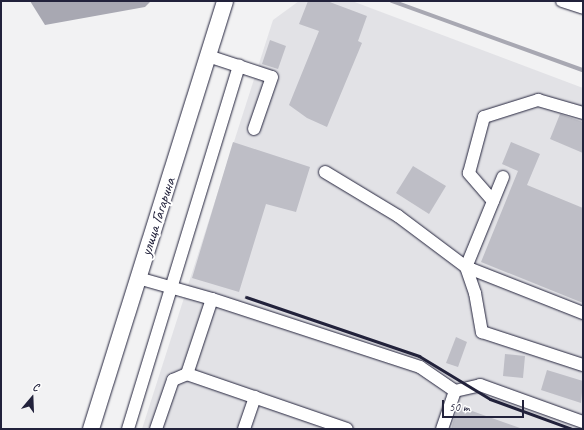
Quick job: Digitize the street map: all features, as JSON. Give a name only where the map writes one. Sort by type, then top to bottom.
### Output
[{"type":"main road","name":"улица Гагарина","points":[[91,429],[224,3]]},
{"type":"street","points":[[562,1],[583,8]]},
{"type":"street","points":[[208,56],[272,77],[254,130]]},
{"type":"street","points":[[128,429],[170,287],[239,66]]},
{"type":"street","points":[[493,201],[469,173],[484,116],[538,100],[583,114]]},
{"type":"street","points":[[325,172],[398,216],[466,267],[583,313]]},
{"type":"street","points":[[503,177],[466,267],[475,294],[482,332],[583,365]]},
{"type":"street","points":[[138,278],[212,299],[420,368],[455,391],[480,385],[583,422]]},
{"type":"street","points":[[188,374],[212,299]]},
{"type":"street","points":[[156,429],[173,380],[188,374],[347,429]]},
{"type":"street","points":[[442,429],[455,391]]},
{"type":"street","points":[[244,429],[255,397]]},
{"type":"shaded area","points":[[30,1],[151,1],[145,7],[45,25]]},
{"type":"shaded area","points":[[299,1],[352,1],[583,88],[583,429],[142,429],[273,20]]},
{"type":"building","points":[[308,1],[327,1],[367,16],[358,41],[362,43],[327,127],[307,118],[289,105],[319,31],[299,24]]},
{"type":"building","points":[[270,40],[286,46],[278,69],[262,64]]},
{"type":"building","points":[[560,114],[583,122],[583,153],[550,139]]},
{"type":"building","points":[[233,142],[310,167],[296,212],[266,204],[239,292],[192,278]]},
{"type":"building","points":[[511,142],[540,154],[527,185],[583,208],[583,303],[481,262],[518,171],[502,164]]},
{"type":"building","points":[[413,166],[446,186],[429,214],[396,193]]},
{"type":"building","points":[[456,337],[467,342],[458,367],[446,363]]},
{"type":"building","points":[[505,354],[525,356],[523,378],[503,376]]},
{"type":"building","points":[[547,370],[583,381],[581,403],[541,390]]},
{"type":"building","points":[[458,406],[520,428],[520,429],[451,429]]},
{"type":"waterway","points":[[392,1],[583,70]]},
{"type":"railway","points":[[246,297],[419,356],[490,399],[572,429]]}]
